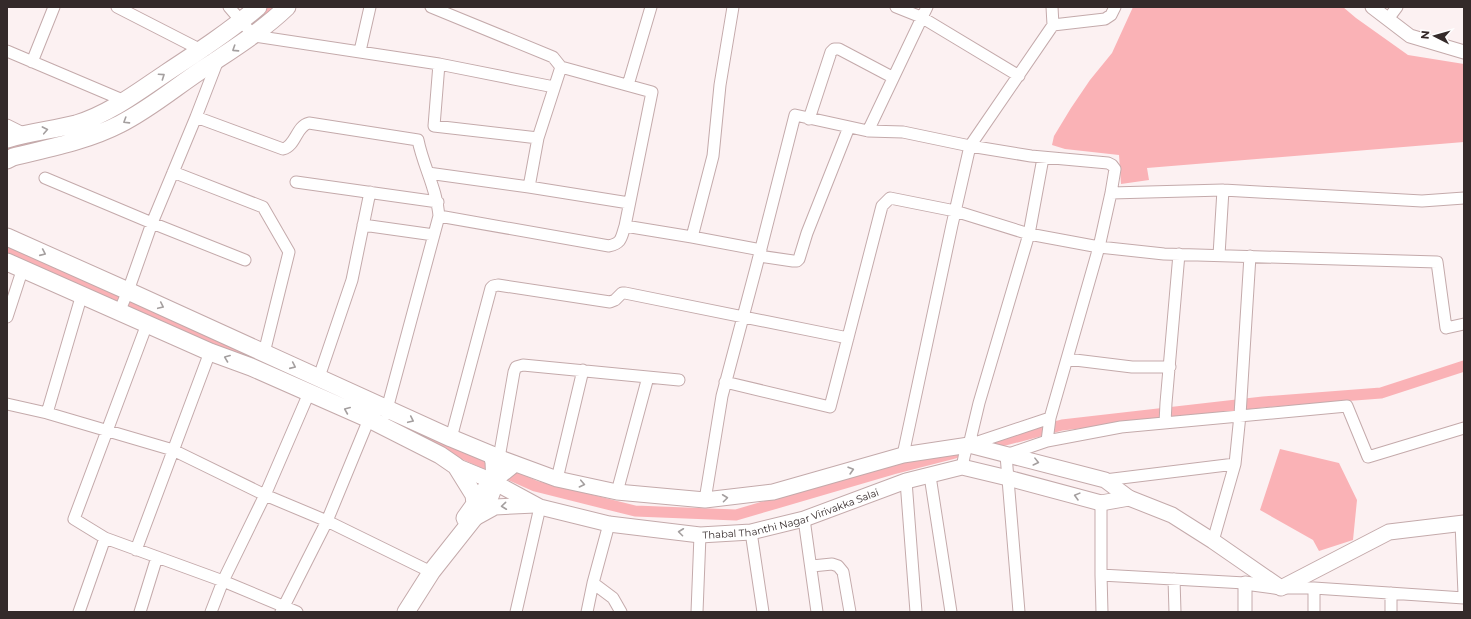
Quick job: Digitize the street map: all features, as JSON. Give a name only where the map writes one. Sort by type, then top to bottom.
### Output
[{"type":"main road","points":[[7,160],[13,157],[78,141],[120,124],[164,97],[218,60],[247,28],[258,7]]},
{"type":"main road","points":[[7,139],[75,124],[99,114],[124,101],[201,50],[287,7]]},
{"type":"main road","points":[[7,237],[127,293],[319,377],[440,454],[456,466],[472,490],[475,499],[475,511]]},
{"type":"main road","points":[[7,262],[120,309],[147,324],[309,393],[382,418],[451,438],[498,470],[489,499],[475,511],[432,571],[406,612]]},
{"type":"main road","name":"Thabal Thanthi Nagar Virivakka Salai","points":[[498,470],[538,506],[609,524],[700,535],[751,532],[804,519],[910,480],[930,476],[970,452]]},
{"type":"main road","name":"Thabal Thanthi Nagar Virivakka Salai","points":[[970,452],[1008,478],[1101,503],[1129,498]]},
{"type":"main road","name":"Thabal Thanthi Nagar Virivakka Salai","points":[[456,466],[498,470],[557,479],[617,492],[706,500],[773,492],[906,455],[970,452],[1006,455],[1105,480],[1129,498],[1172,515],[1213,541],[1280,588]]},
{"type":"main road","points":[[906,455],[910,480]]},
{"type":"main road","points":[[394,612],[425,569],[472,510],[475,511],[495,507],[538,506]]},
{"type":"main road","points":[[1280,588],[1389,532],[1462,523]]},
{"type":"street","points":[[32,62],[54,7]]},
{"type":"street","points":[[117,7],[201,50]]},
{"type":"street","points":[[229,7],[247,28],[360,52],[439,64],[554,87]]},
{"type":"street","points":[[360,52],[370,7]]},
{"type":"street","points":[[431,7],[553,58],[560,67],[652,92],[625,226],[621,240],[617,244],[609,246],[439,216]]},
{"type":"street","points":[[628,85],[651,7]]},
{"type":"street","points":[[692,237],[713,156],[720,85],[733,7]]},
{"type":"street","points":[[896,7],[924,12],[1019,76]]},
{"type":"street","points":[[906,455],[955,211],[970,146],[1053,25],[1051,13],[1052,7]]},
{"type":"street","points":[[1053,25],[1105,19],[1111,15],[1115,7]]},
{"type":"street","points":[[1372,7],[1410,36],[1464,52]]},
{"type":"street","points":[[1388,19],[1397,7]]},
{"type":"street","points":[[868,131],[892,77],[924,12]]},
{"type":"street","points":[[809,119],[831,52],[834,49],[839,49],[892,77]]},
{"type":"street","points":[[7,51],[124,101]]},
{"type":"street","points":[[120,309],[152,223],[218,60]]},
{"type":"street","points":[[439,64],[434,126],[538,138]]},
{"type":"street","points":[[529,187],[538,138],[560,67]]},
{"type":"street","points":[[706,500],[722,396],[795,115],[868,131],[903,132],[970,146],[1043,158],[1108,163],[1112,165],[1114,170],[1111,193],[1099,247],[1050,419],[1047,441]]},
{"type":"street","points":[[196,117],[283,149],[289,146],[302,127],[309,123],[418,140],[438,202],[439,216],[382,418],[282,609]]},
{"type":"street","points":[[7,125],[25,134]]},
{"type":"street","points":[[625,226],[692,237],[797,261],[849,127]]},
{"type":"street","points":[[970,452],[979,403],[1029,234],[1043,158]]},
{"type":"street","points":[[173,172],[263,207],[289,252],[264,353]]},
{"type":"street","points":[[428,173],[629,203]]},
{"type":"street","points":[[45,178],[245,260]]},
{"type":"street","points":[[296,182],[438,202]]},
{"type":"street","points":[[1111,193],[1223,190],[1422,201],[1464,198]]},
{"type":"street","points":[[1218,256],[1223,190]]},
{"type":"street","points":[[319,377],[352,280],[370,192]]},
{"type":"street","points":[[726,382],[830,407],[882,206],[890,198],[955,211],[1029,234],[1099,247],[1164,254],[1436,262],[1446,328],[1464,324]]},
{"type":"street","points":[[363,225],[434,235]]},
{"type":"street","points":[[1165,422],[1179,254]]},
{"type":"street","points":[[1213,541],[1235,464],[1240,415],[1250,256]]},
{"type":"street","points":[[7,317],[23,268]]},
{"type":"street","points":[[451,438],[491,288],[493,286],[498,285],[610,302],[615,300],[622,293],[625,293],[848,338]]},
{"type":"street","points":[[47,413],[82,294]]},
{"type":"street","points":[[147,324],[74,519],[105,538],[223,581],[282,609],[296,612]]},
{"type":"street","points":[[136,550],[210,352]]},
{"type":"street","points":[[1067,359],[1132,367],[1170,367]]},
{"type":"street","points":[[498,470],[516,367],[523,365],[679,380]]},
{"type":"street","points":[[557,479],[582,370]]},
{"type":"street","points":[[617,492],[648,377]]},
{"type":"street","points":[[211,612],[223,581],[265,495],[309,393]]},
{"type":"street","points":[[7,404],[47,413],[173,450],[265,495],[327,521],[425,569]]},
{"type":"street","points":[[1019,612],[1006,455],[1047,441],[1121,427],[1347,406],[1368,457],[1464,428]]},
{"type":"street","points":[[970,452],[1050,419]]},
{"type":"street","points":[[1105,480],[1235,464]]},
{"type":"street","points":[[930,476],[951,612]]},
{"type":"street","points":[[910,480],[916,612]]},
{"type":"street","points":[[1101,503],[1102,612]]},
{"type":"street","points":[[516,612],[538,506]]},
{"type":"street","points":[[804,519],[812,566],[817,612]]},
{"type":"street","points":[[1462,523],[1464,594]]},
{"type":"street","points":[[587,612],[593,583],[609,524]]},
{"type":"street","points":[[751,532],[763,612]]},
{"type":"street","points":[[696,612],[700,535]]},
{"type":"street","points":[[79,612],[105,538]]},
{"type":"street","points":[[140,612],[157,557]]},
{"type":"street","points":[[812,566],[832,564],[838,566],[843,572],[850,612]]},
{"type":"street","points":[[1101,575],[1245,583],[1280,588],[1314,588],[1464,598]]},
{"type":"street","points":[[1174,579],[1175,612]]},
{"type":"street","points":[[593,583],[613,598],[621,612]]},
{"type":"street","points":[[1245,583],[1245,612]]},
{"type":"street","points":[[1314,588],[1314,612]]},
{"type":"street","points":[[1391,593],[1391,612]]},
{"type":"shaded area","points":[[1133,7],[1343,7],[1408,55],[1464,64],[1464,142],[1147,168],[1149,180],[1121,184],[1119,155],[1065,149],[1052,145],[1054,136],[1071,108],[1090,80],[1112,53]]},
{"type":"shaded area","points":[[1280,449],[1339,463],[1357,500],[1353,540],[1319,551],[1313,540],[1260,510]]},
{"type":"waterway","points":[[241,33],[275,7]]},
{"type":"waterway","points":[[110,121],[187,70]]},
{"type":"waterway","points":[[7,149],[67,135]]},
{"type":"waterway","points":[[7,247],[259,362]]},
{"type":"waterway","points":[[979,447],[1062,425],[1263,402],[1381,393],[1464,366]]},
{"type":"waterway","points":[[390,421],[535,486],[635,511],[736,515],[893,469],[955,453]]}]
